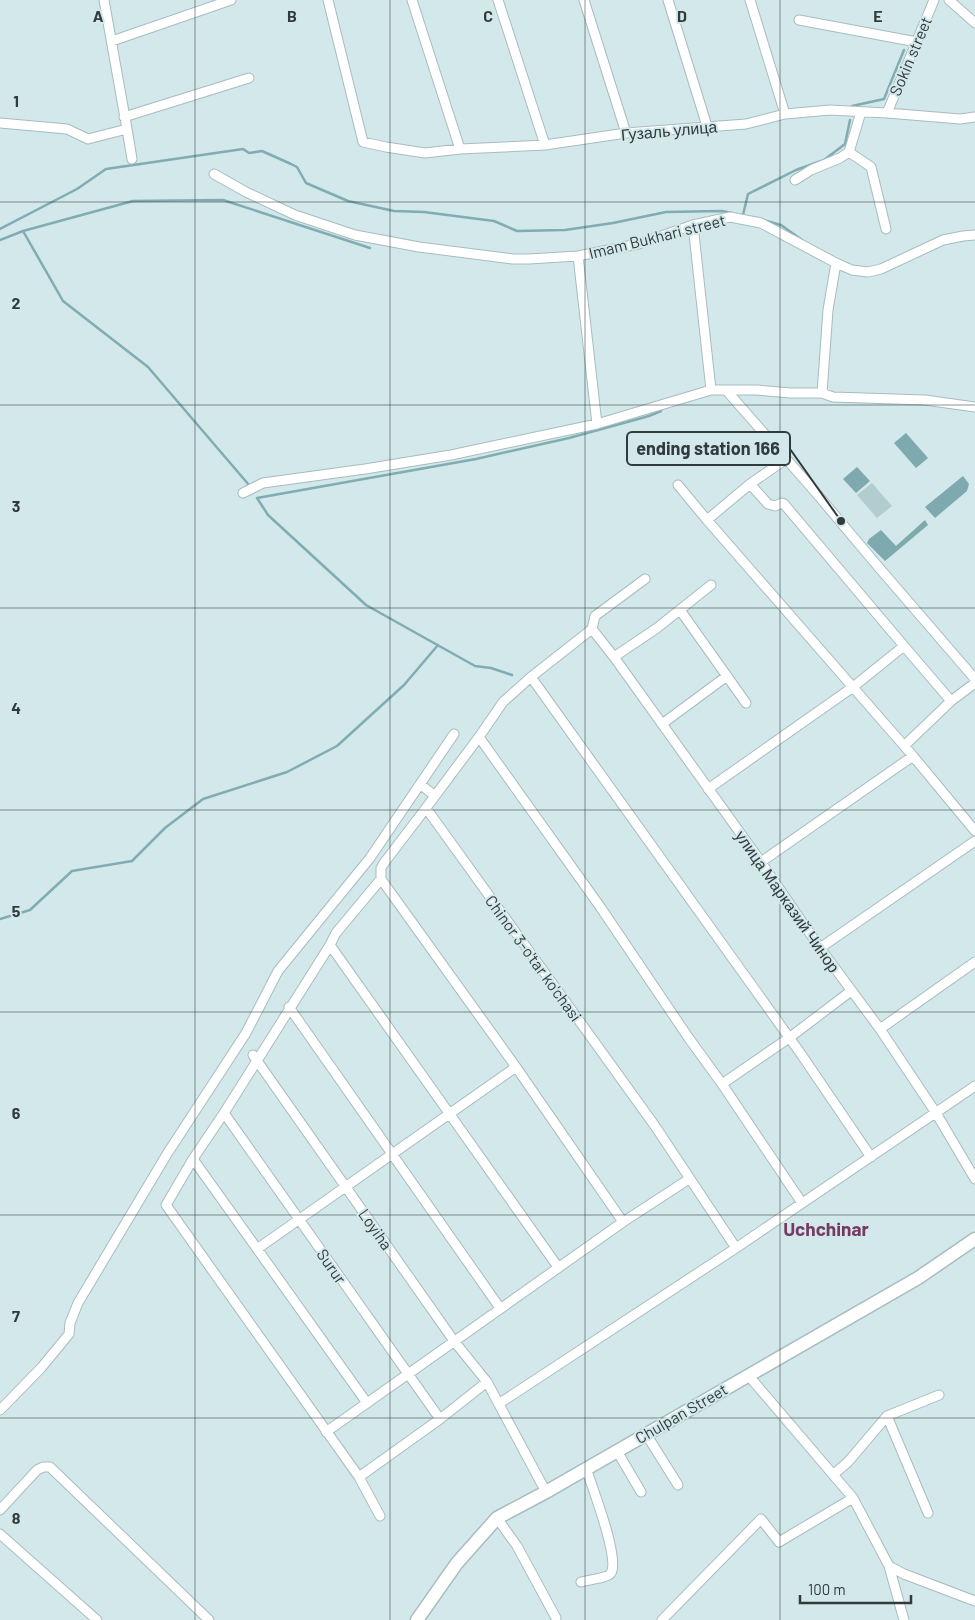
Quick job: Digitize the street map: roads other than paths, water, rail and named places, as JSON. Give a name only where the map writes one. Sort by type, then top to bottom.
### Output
[{"type":"main road","name":"Chulpan Street","points":[[417,1620],[457,1563],[498,1518],[918,1278],[975,1239]]},
{"type":"street","points":[[104,0],[132,159]]},
{"type":"street","points":[[112,41],[232,0]]},
{"type":"street","name":"Гузаль улица","points":[[328,0],[363,142],[386,147],[425,153],[460,149],[544,145],[626,133],[746,124],[785,114],[830,110],[960,119],[975,117]]},
{"type":"street","points":[[412,0],[460,149]]},
{"type":"street","points":[[498,0],[544,145]]},
{"type":"street","points":[[584,0],[626,133]]},
{"type":"street","points":[[668,0],[706,126]]},
{"type":"street","points":[[750,0],[785,114]]},
{"type":"street","name":"Sokin street","points":[[887,113],[934,0]]},
{"type":"street","points":[[949,0],[975,23]]},
{"type":"street","points":[[800,20],[917,42]]},
{"type":"street","points":[[124,117],[249,78]]},
{"type":"street","points":[[795,180],[811,170],[832,162],[849,152],[861,112]]},
{"type":"street","points":[[0,123],[67,128],[88,139],[127,129]]},
{"type":"street","points":[[849,152],[871,167],[886,229]]},
{"type":"street","name":"Imam Bukhari street","points":[[214,174],[246,192],[295,215],[355,235],[419,247],[513,259],[578,256],[638,244],[693,225],[730,217],[754,221],[775,229],[836,263],[862,272],[875,271],[943,240],[975,235]]},
{"type":"street","points":[[693,225],[711,390]]},
{"type":"street","points":[[578,256],[597,424]]},
{"type":"street","points":[[822,393],[828,310],[836,263]]},
{"type":"street","points":[[243,493],[263,483],[451,455],[597,424],[711,390],[822,393],[833,397],[925,400],[975,407]]},
{"type":"street","points":[[726,390],[818,494],[975,681],[904,746]]},
{"type":"street","points":[[706,518],[786,459]]},
{"type":"street","points":[[750,484],[768,504],[775,506],[784,504],[951,701]]},
{"type":"street","points":[[678,485],[913,756],[975,831]]},
{"type":"street","points":[[623,1222],[516,1067],[381,879],[381,868],[503,702],[531,677],[592,629],[595,616],[645,579]]},
{"type":"street","points":[[614,657],[711,586]]},
{"type":"street","points":[[680,610],[746,703]]},
{"type":"street","name":"улица Марказий Чинор","points":[[592,629],[762,862],[820,948],[880,1029],[936,1113],[975,1179]]},
{"type":"street","points":[[708,789],[852,687],[904,646]]},
{"type":"street","points":[[662,724],[727,676]]},
{"type":"street","points":[[531,677],[789,1038],[871,1157]]},
{"type":"street","points":[[0,1410],[41,1368],[69,1334],[70,1323],[78,1303],[167,1154],[246,1033],[278,971],[370,858],[454,734]]},
{"type":"street","points":[[479,737],[601,908],[802,1203]]},
{"type":"street","points":[[762,862],[913,756]]},
{"type":"street","points":[[420,784],[434,796]]},
{"type":"street","name":"Chinor 3-o'tar ko'chasi","points":[[426,808],[655,1126],[736,1248]]},
{"type":"street","points":[[820,948],[975,841]]},
{"type":"street","points":[[380,1516],[359,1477],[166,1205],[193,1159],[224,1113],[255,1058],[336,933],[381,879]]},
{"type":"street","points":[[330,945],[558,1268]]},
{"type":"street","points":[[880,1029],[975,962]]},
{"type":"street","points":[[722,1084],[789,1038],[851,991]]},
{"type":"street","points":[[289,1007],[500,1308]]},
{"type":"street","name":"Loyiha","points":[[255,1058],[454,1341],[487,1382],[500,1403],[546,1492]]},
{"type":"street","points":[[257,1249],[516,1067]]},
{"type":"street","points":[[500,1403],[736,1248],[975,1086]]},
{"type":"street","name":"Surur","points":[[224,1113],[440,1419]]},
{"type":"street","points":[[193,1159],[367,1403]]},
{"type":"street","points":[[326,1432],[623,1222],[689,1179]]},
{"type":"street","points":[[748,1375],[853,1498],[889,1566],[904,1620]]},
{"type":"street","points":[[359,1477],[440,1419],[487,1382]]},
{"type":"street","points":[[834,1474],[848,1462],[887,1416],[939,1395]]},
{"type":"street","points":[[887,1416],[928,1514]]},
{"type":"street","points":[[646,1434],[678,1485]]},
{"type":"street","points":[[618,1451],[642,1492]]},
{"type":"street","points":[[0,1510],[37,1470],[43,1467],[50,1467],[209,1620]]},
{"type":"street","points":[[581,1582],[607,1576],[611,1573],[613,1562],[611,1545],[586,1468]]},
{"type":"street","points":[[662,1620],[760,1519],[779,1542],[853,1498]]},
{"type":"street","points":[[498,1518],[517,1546],[556,1618]]},
{"type":"street","points":[[0,1534],[97,1620]]},
{"type":"street","points":[[889,1566],[904,1574],[975,1601]]},
{"type":"waterway","points":[[852,106],[884,99],[904,50]]},
{"type":"waterway","points":[[740,215],[743,215],[748,194],[796,170],[824,160],[845,144],[850,120]]},
{"type":"waterway","points":[[0,229],[77,189],[106,169],[243,149],[249,153],[262,151],[291,164],[297,167],[306,183],[348,201],[394,211],[424,212],[494,221],[517,231],[565,230],[613,223],[666,212],[722,211],[732,213]]},
{"type":"waterway","points":[[23,231],[133,201],[223,200],[370,248]]},
{"type":"waterway","points":[[763,220],[781,225],[802,240]]},
{"type":"waterway","points":[[0,240],[23,231],[63,301],[148,367],[249,485]]},
{"type":"waterway","points":[[512,675],[491,668],[475,666],[366,605],[268,515],[257,498],[476,459],[569,438],[661,411]]},
{"type":"waterway","points":[[0,919],[30,910],[72,871],[132,861],[165,828],[203,799],[287,772],[337,746],[404,685],[438,645]]},
{"type":"place","name":"ending station 166","points":[[841,521]]},
{"type":"district","name":"Uchchinar","points":[[826,1228]]}]
